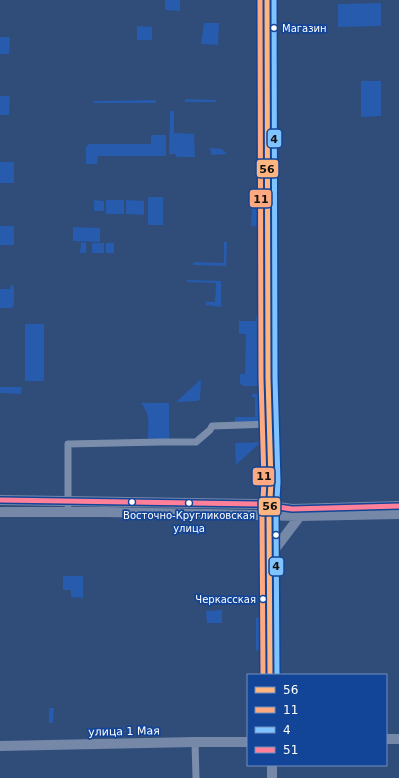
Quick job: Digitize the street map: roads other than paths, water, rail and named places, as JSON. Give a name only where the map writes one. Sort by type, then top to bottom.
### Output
[{"type":"street","points":[[267,0],[270,674]]},
{"type":"street","points":[[68,512],[68,444],[196,442],[210,430],[212,426],[269,424]]},
{"type":"street","points":[[0,500],[270,505],[292,509],[399,506]]},
{"type":"street","points":[[0,512],[269,516],[399,514]]},
{"type":"street","points":[[269,554],[276,549],[300,516]]},
{"type":"street","points":[[387,740],[399,739]]},
{"type":"street","points":[[195,742],[196,778]]},
{"type":"street","name":"улица 1 Мая","points":[[0,746],[247,742]]},
{"type":"street","points":[[272,766],[272,778]]},
{"type":"place","name":"Магазин","points":[[274,28]]},
{"type":"place","name":"Восточно-Кругликовская улица","points":[[189,503]]},
{"type":"place","name":"Черкасская","points":[[263,599]]}]
